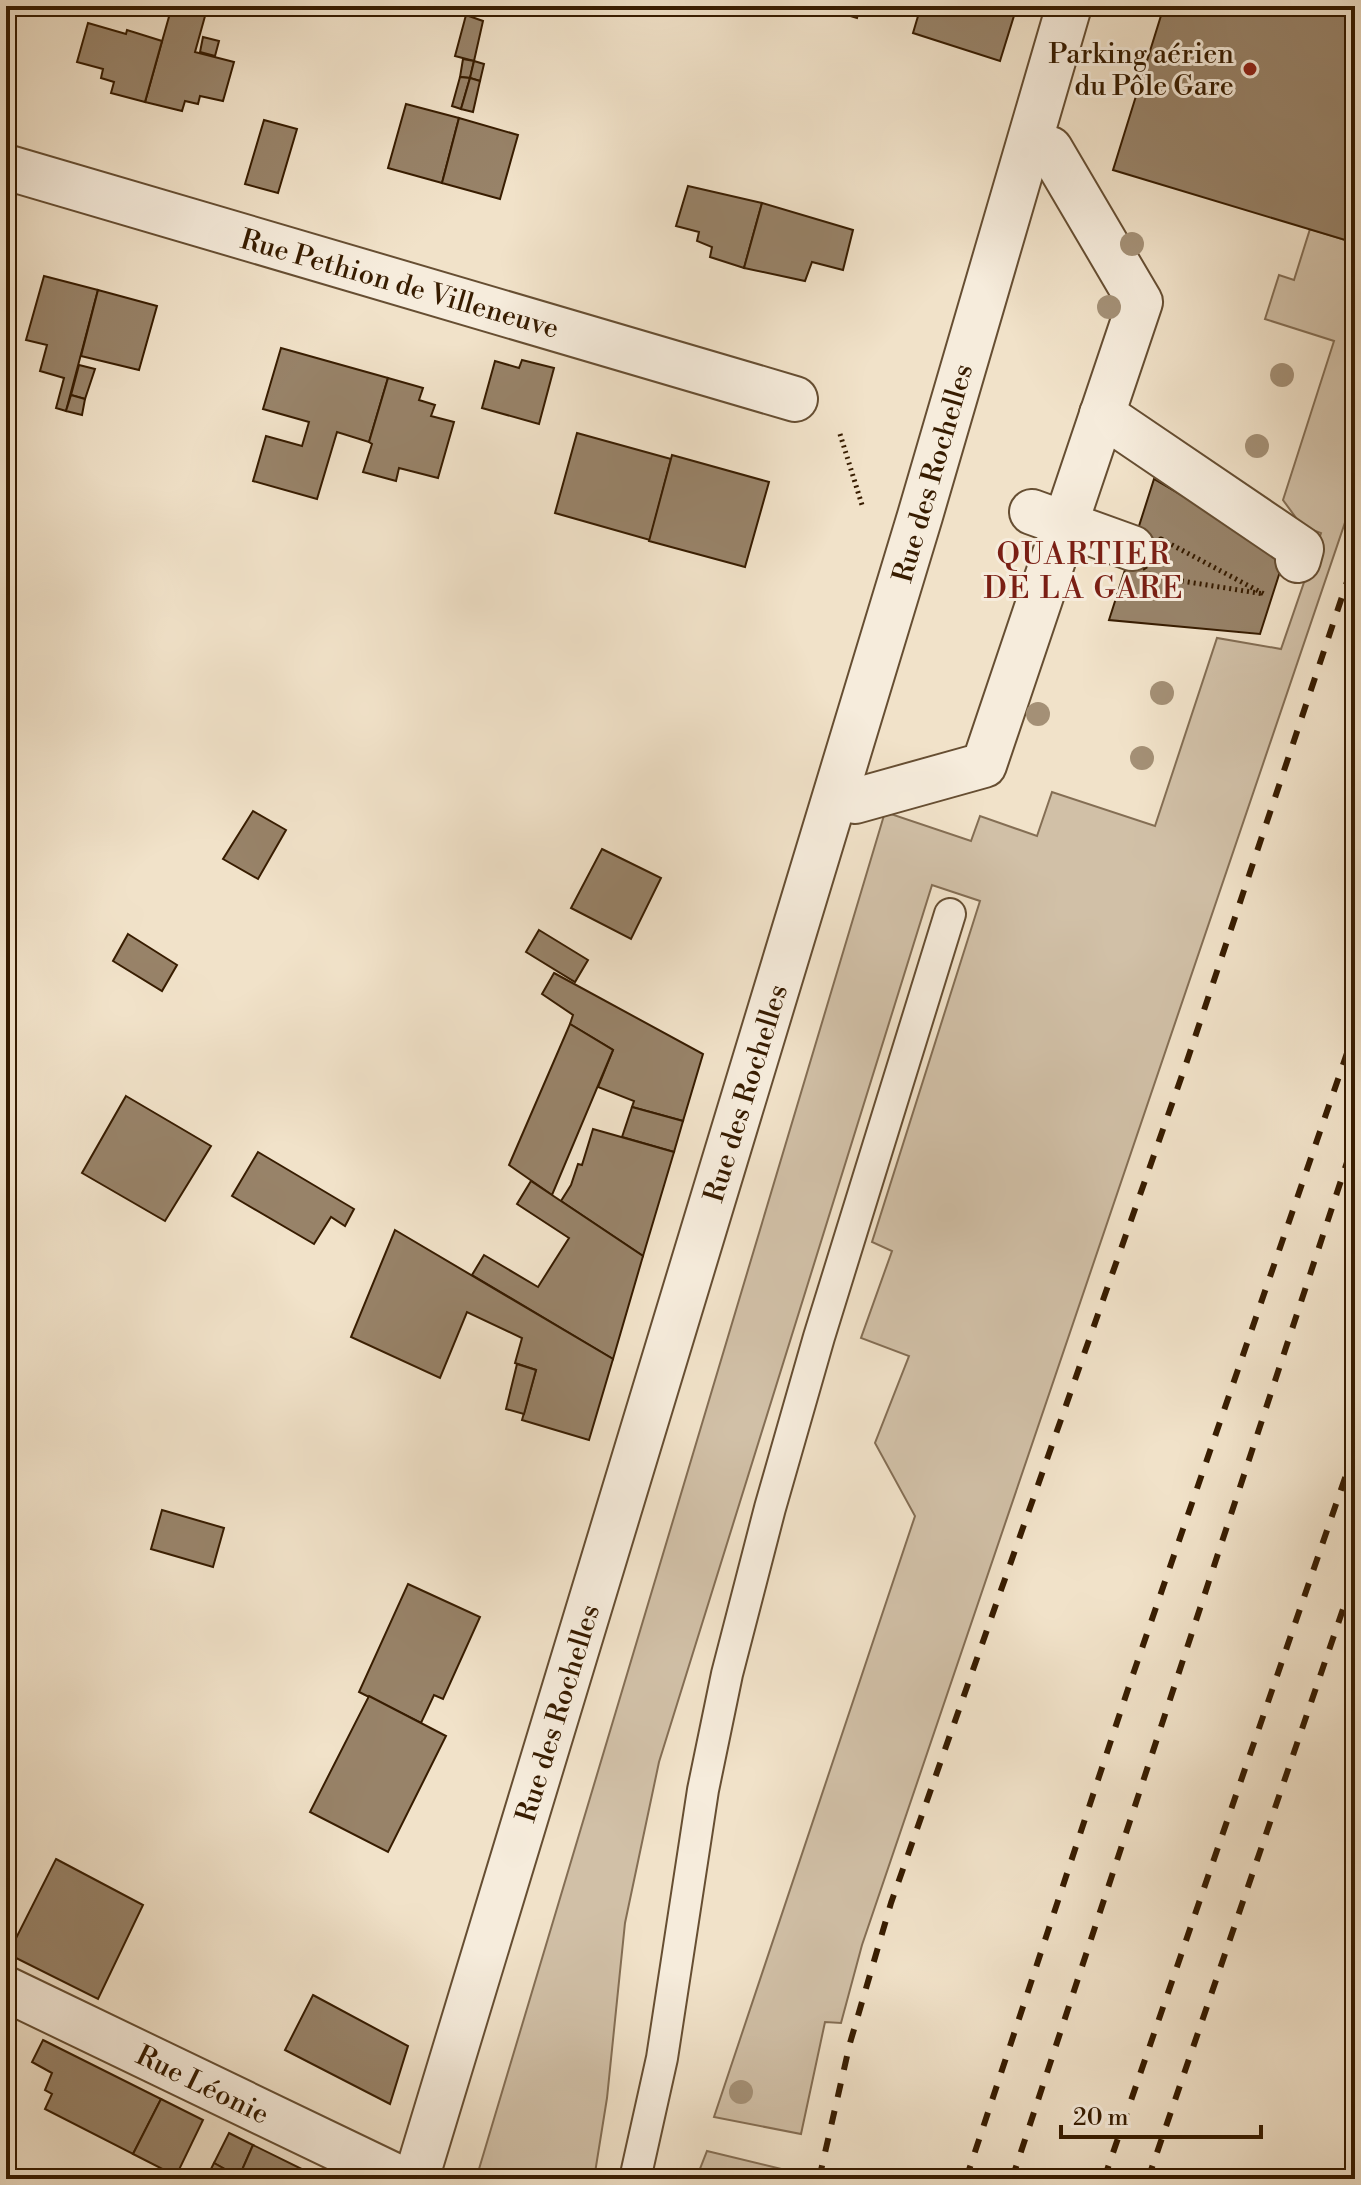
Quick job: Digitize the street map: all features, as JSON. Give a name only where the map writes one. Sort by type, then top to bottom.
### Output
[{"type":"street","name":"Rue des Rochelles","points":[[416,2179],[920,516],[1069,6]]},
{"type":"street","points":[[855,801],[984,765],[1140,302],[1050,149]]},
{"type":"street","name":"Rue Pethion de Villeneuve","points":[[6,167],[795,399]]},
{"type":"street","points":[[1102,414],[1301,549],[1298,560]]},
{"type":"street","points":[[1032,512],[1148,554]]},
{"type":"street","name":"Rue Léonie","points":[[6,1989],[401,2179]]},
{"type":"lane","points":[[635,2179],[662,2058],[703,1790],[727,1674],[819,1337],[950,914]]},
{"type":"path","points":[[795,399],[833,410],[865,514],[920,516]]},
{"type":"path","points":[[1148,554],[1264,594],[1148,554]]},
{"type":"shaded area","points":[[1310,229],[1355,243],[1355,493],[862,1945],[841,2023],[825,2022],[801,2134],[714,2117],[915,1516],[875,1443],[909,1356],[861,1338],[892,1251],[872,1242],[980,901],[932,885],[659,1762],[625,1923],[607,2098],[594,2179],[476,2179],[885,812],[971,841],[980,816],[1037,836],[1052,792],[1155,826],[1217,638],[1281,649],[1321,533],[1302,526],[1283,500],[1334,341],[1265,319],[1279,275],[1294,280]]},
{"type":"shaded area","points":[[707,2151],[798,2173],[798,2179],[696,2179]]},
{"type":"building","points":[[172,6],[207,9],[195,52],[234,62],[223,101],[200,96],[198,104],[185,101],[182,111],[145,102]]},
{"type":"building","points":[[817,6],[860,6],[857,18]]},
{"type":"building","points":[[921,6],[1017,6],[1000,61],[913,33]]},
{"type":"building","name":"Parking aérien du Pôle Gare","points":[[1164,6],[1355,6],[1355,243],[1113,170]]},
{"type":"building","points":[[466,15],[483,21],[474,61],[455,56]]},
{"type":"building","points":[[88,23],[126,34],[127,30],[162,41],[145,102],[111,93],[114,82],[101,78],[103,69],[77,62]]},
{"type":"building","points":[[203,37],[219,41],[215,56],[200,52]]},
{"type":"building","points":[[463,59],[474,61],[470,78],[460,77]]},
{"type":"building","points":[[474,61],[484,64],[480,81],[470,78]]},
{"type":"building","points":[[460,77],[470,78],[461,109],[452,106]]},
{"type":"building","points":[[470,78],[480,81],[473,112],[461,109]]},
{"type":"building","points":[[406,104],[459,118],[442,183],[388,168]]},
{"type":"building","points":[[459,118],[518,135],[500,199],[442,183]]},
{"type":"building","points":[[264,120],[297,129],[278,193],[245,184]]},
{"type":"building","points":[[688,186],[762,203],[744,268],[710,257],[712,247],[697,241],[699,232],[676,226]]},
{"type":"building","points":[[762,203],[853,230],[843,270],[812,262],[805,281],[744,268]]},
{"type":"building","points":[[44,276],[98,290],[66,411],[56,408],[64,378],[40,371],[47,345],[26,340]]},
{"type":"building","points":[[98,290],[157,306],[139,370],[81,356]]},
{"type":"building","points":[[281,348],[388,378],[369,442],[337,432],[317,499],[253,481],[266,436],[302,446],[309,422],[263,409]]},
{"type":"building","points":[[522,360],[554,368],[539,424],[482,408],[495,361],[519,368]]},
{"type":"building","points":[[79,365],[95,369],[85,399],[71,395]]},
{"type":"building","points":[[388,378],[423,388],[419,400],[435,405],[431,416],[454,422],[438,478],[399,468],[396,481],[363,472]]},
{"type":"building","points":[[71,395],[85,399],[82,415],[66,411]]},
{"type":"building","points":[[577,433],[671,459],[650,540],[555,513]]},
{"type":"building","points":[[672,455],[769,482],[745,567],[649,541]]},
{"type":"building","points":[[1154,479],[1285,556],[1260,634],[1109,620]]},
{"type":"building","points":[[253,811],[286,830],[258,879],[223,859]]},
{"type":"building","points":[[602,849],[661,878],[631,939],[571,908]]},
{"type":"building","points":[[539,930],[588,960],[575,982],[526,952]]},
{"type":"building","points":[[128,934],[177,965],[162,991],[113,961]]},
{"type":"building","points":[[554,973],[703,1054],[683,1121],[632,1107],[634,1101],[598,1087],[613,1050],[570,1024],[573,1015],[542,994]]},
{"type":"building","points":[[570,1024],[613,1050],[552,1195],[509,1165]]},
{"type":"building","points":[[126,1096],[211,1146],[165,1221],[82,1173]]},
{"type":"building","points":[[632,1107],[683,1121],[674,1152],[622,1137]]},
{"type":"building","points":[[593,1129],[674,1152],[643,1256],[561,1201],[571,1185],[578,1164],[582,1165]]},
{"type":"building","points":[[258,1152],[354,1209],[345,1226],[331,1217],[314,1244],[232,1196]]},
{"type":"building","points":[[531,1181],[643,1256],[613,1359],[472,1275],[484,1255],[538,1287],[569,1238],[517,1204]]},
{"type":"building","points":[[395,1230],[613,1359],[589,1440],[522,1420],[536,1370],[515,1363],[522,1338],[467,1312],[440,1378],[351,1337]]},
{"type":"building","points":[[517,1364],[536,1370],[524,1414],[506,1409]]},
{"type":"building","points":[[162,1510],[224,1528],[213,1567],[151,1549]]},
{"type":"building","points":[[408,1584],[480,1617],[443,1699],[434,1695],[421,1723],[359,1692]]},
{"type":"building","points":[[369,1696],[446,1736],[388,1852],[310,1812]]},
{"type":"building","points":[[56,1859],[143,1905],[98,1999],[8,1954]]},
{"type":"building","points":[[313,1995],[408,2046],[390,2104],[285,2050]]},
{"type":"building","points":[[43,2040],[161,2099],[133,2154],[45,2109],[52,2094],[45,2090],[52,2073],[32,2062]]},
{"type":"building","points":[[161,2099],[203,2120],[176,2176],[133,2154]]},
{"type":"building","points":[[229,2133],[253,2145],[239,2177],[214,2163]]},
{"type":"building","points":[[253,2145],[322,2179],[238,2179]]},
{"type":"building","points":[[214,2163],[239,2177],[238,2179],[206,2179]]},
{"type":"railway","points":[[819,2179],[850,2043],[891,1903],[1186,1064],[1355,558]]},
{"type":"railway","points":[[966,2179],[1130,1683],[1355,1030]]},
{"type":"railway","points":[[1012,2179],[1355,1138]]},
{"type":"railway","points":[[1104,2179],[1355,1449]]},
{"type":"railway","points":[[1148,2179],[1355,1574]]},
{"type":"place","name":"Parking aérien du Pôle Gare","points":[[1250,69]]},
{"type":"district","name":"QUARTIER DE LA GARE","points":[[1084,571]]}]
